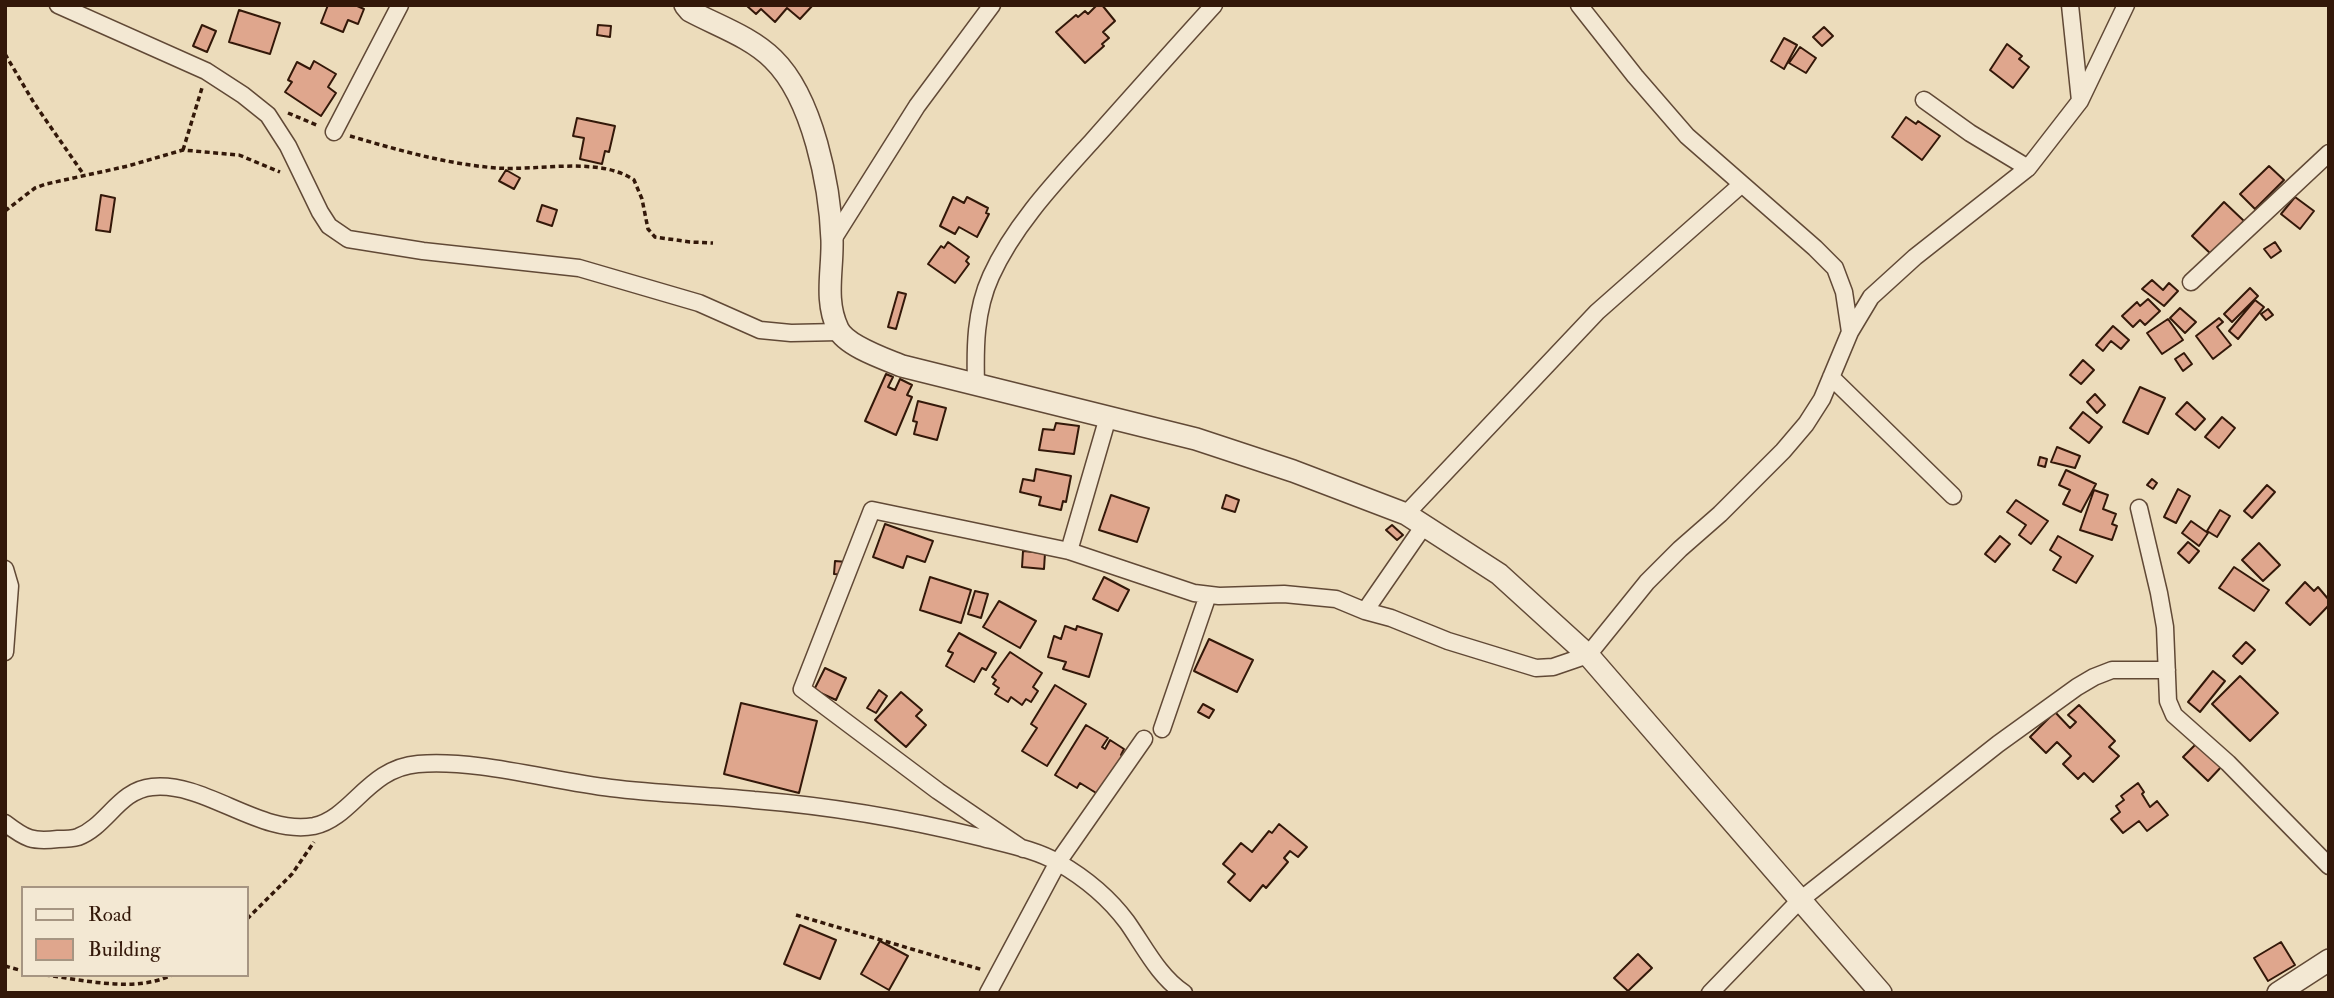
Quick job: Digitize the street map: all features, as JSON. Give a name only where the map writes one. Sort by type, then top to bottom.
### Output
[{"type":"street","points":[[58,5],[205,71],[268,115],[288,146],[306,186],[329,226],[348,239],[422,251],[579,268],[699,303],[760,330],[791,333],[839,332]]},
{"type":"street","points":[[334,132],[400,5]]},
{"type":"street","points":[[685,5],[699,16],[746,39],[774,60],[796,91],[811,129],[825,180],[832,241],[830,300],[839,332],[863,350],[902,366],[1196,439],[1293,471],[1415,521],[1499,574],[1588,655],[1881,993]]},
{"type":"street","points":[[832,241],[917,106],[992,5]]},
{"type":"street","points":[[976,386],[975,347],[979,310],[991,276],[1013,239],[1058,180],[1214,5]]},
{"type":"street","points":[[2070,5],[2080,101]]},
{"type":"street","points":[[1023,849],[938,791],[802,689],[872,510],[1069,551],[1194,593],[1307,595],[1336,599],[1448,641],[1536,668],[1553,667],[1588,655],[1647,582],[1679,549],[1720,514],[1806,424],[1822,399],[1850,332],[1871,297],[1915,257],[2028,168],[2080,101],[2126,5]]},
{"type":"street","points":[[1582,6],[1635,76],[1688,136],[1835,268],[1844,292],[1850,332]]},
{"type":"street","points":[[1924,100],[1970,133],[2028,168]]},
{"type":"street","points":[[2191,282],[2329,153]]},
{"type":"street","points":[[1365,611],[1415,521],[1597,312],[1742,184]]},
{"type":"street","points":[[1831,377],[1953,496]]},
{"type":"street","points":[[1069,551],[1108,417]]},
{"type":"street","points":[[2139,508],[2165,627],[2168,701],[2174,715],[2228,763],[2329,866]]},
{"type":"street","points":[[5,569],[10,586],[5,652]]},
{"type":"street","points":[[1163,729],[1208,595]]},
{"type":"street","points":[[1710,993],[1800,901],[1998,744],[2094,677],[2112,670],[2167,670]]},
{"type":"street","points":[[988,993],[1058,862],[1144,739]]},
{"type":"street","points":[[5,823],[22,836],[37,841],[77,837],[99,823],[126,796],[146,787],[169,785],[264,820],[302,827],[326,822],[383,775],[406,766],[437,764],[476,767],[612,788],[759,800],[886,818],[958,832],[1023,849],[1058,862],[1112,903],[1156,963],[1184,993]]},
{"type":"street","points":[[2278,993],[2329,960]]},
{"type":"path","points":[[5,54],[34,103],[84,175]]},
{"type":"path","points":[[183,150],[199,103],[205,71]]},
{"type":"path","points":[[282,111],[334,132],[425,158],[497,168],[580,167],[614,170],[634,180],[642,199],[648,229],[655,237],[713,243]]},
{"type":"path","points":[[5,211],[35,188],[183,150],[239,156],[268,165],[306,186]]},
{"type":"path","points":[[248,918],[292,874],[326,822]]},
{"type":"path","points":[[796,915],[998,974]]},
{"type":"path","points":[[67,977],[145,984],[166,977]]},
{"type":"building","points":[[328,5],[355,5],[364,9],[358,24],[348,20],[343,32],[321,23]]},
{"type":"building","points":[[813,5],[800,19],[787,8],[775,22],[761,9],[756,14],[747,6]]},
{"type":"building","points":[[1097,5],[1102,5],[1115,21],[1103,32],[1109,38],[1102,44],[1104,46],[1085,63],[1056,32],[1076,15],[1078,17],[1085,11],[1088,14]]},
{"type":"building","points":[[239,10],[280,23],[270,54],[229,42]]},
{"type":"building","points":[[202,25],[216,31],[207,52],[193,46]]},
{"type":"building","points":[[598,25],[611,26],[610,37],[597,35]]},
{"type":"building","points":[[1824,27],[1833,36],[1822,46],[1813,37]]},
{"type":"building","points":[[1784,38],[1797,45],[1784,69],[1771,61]]},
{"type":"building","points":[[2007,44],[2022,56],[2019,59],[2029,67],[2013,88],[1990,70]]},
{"type":"building","points":[[1800,47],[1816,58],[1806,73],[1789,63]]},
{"type":"building","points":[[314,61],[336,74],[328,87],[336,93],[321,116],[285,92],[292,82],[288,80],[297,62],[310,69]]},
{"type":"building","points":[[1906,117],[1916,124],[1918,121],[1940,136],[1922,160],[1892,137]]},
{"type":"building","points":[[577,118],[615,126],[609,152],[605,151],[602,164],[580,159],[584,138],[573,136]]},
{"type":"building","points":[[2269,166],[2284,180],[2255,209],[2240,194]]},
{"type":"building","points":[[506,170],[520,178],[514,189],[499,181]]},
{"type":"building","points":[[101,195],[115,198],[110,232],[96,230]]},
{"type":"building","points":[[953,197],[964,203],[967,197],[988,208],[986,213],[989,214],[977,237],[959,227],[955,234],[940,226]]},
{"type":"building","points":[[2295,197],[2314,211],[2300,229],[2281,214]]},
{"type":"building","points":[[2224,202],[2244,221],[2212,255],[2192,236]]},
{"type":"building","points":[[542,205],[557,210],[552,226],[537,221]]},
{"type":"building","points":[[948,242],[969,257],[966,261],[969,264],[955,283],[928,264],[941,246],[944,248]]},
{"type":"building","points":[[2275,242],[2281,251],[2271,258],[2264,249]]},
{"type":"building","points":[[2152,280],[2163,290],[2169,283],[2178,291],[2164,306],[2142,289]]},
{"type":"building","points":[[2250,288],[2258,296],[2232,322],[2224,314]]},
{"type":"building","points":[[898,292],[906,294],[896,329],[888,327]]},
{"type":"building","points":[[2148,299],[2160,311],[2145,325],[2140,320],[2133,327],[2122,316],[2137,302],[2140,306]]},
{"type":"building","points":[[2255,300],[2264,307],[2238,339],[2229,331]]},
{"type":"building","points":[[2180,308],[2196,322],[2185,333],[2170,318]]},
{"type":"building","points":[[2268,309],[2273,315],[2266,320],[2261,314]]},
{"type":"building","points":[[2219,318],[2223,322],[2217,327],[2231,345],[2213,359],[2196,336]]},
{"type":"building","points":[[2168,319],[2183,340],[2162,354],[2147,333]]},
{"type":"building","points":[[2113,326],[2129,340],[2121,349],[2111,341],[2103,351],[2096,345]]},
{"type":"building","points":[[2184,353],[2192,364],[2183,371],[2175,359]]},
{"type":"building","points":[[2083,360],[2094,370],[2081,384],[2070,375]]},
{"type":"building","points":[[886,374],[893,377],[888,387],[895,390],[900,379],[912,385],[907,395],[912,397],[896,435],[865,421]]},
{"type":"building","points":[[2140,387],[2165,398],[2148,434],[2123,422]]},
{"type":"building","points":[[2095,394],[2105,405],[2097,413],[2087,402]]},
{"type":"building","points":[[918,401],[946,408],[937,440],[914,434],[917,422],[913,421]]},
{"type":"building","points":[[2187,402],[2205,419],[2195,430],[2176,414]]},
{"type":"building","points":[[2083,412],[2102,427],[2089,443],[2070,428]]},
{"type":"building","points":[[2222,417],[2235,428],[2219,448],[2205,437]]},
{"type":"building","points":[[1056,423],[1079,426],[1074,454],[1039,450],[1043,429],[1054,430]]},
{"type":"building","points":[[2057,447],[2080,456],[2075,468],[2051,462]]},
{"type":"building","points":[[2040,457],[2047,459],[2045,467],[2038,465]]},
{"type":"building","points":[[1036,469],[1071,476],[1066,502],[1063,501],[1061,510],[1039,505],[1041,497],[1020,492],[1023,479],[1034,481]]},
{"type":"building","points":[[2066,470],[2096,484],[2081,512],[2063,504],[2070,490],[2059,485]]},
{"type":"building","points":[[2152,479],[2157,483],[2153,489],[2147,485]]},
{"type":"building","points":[[2267,485],[2275,492],[2252,518],[2244,511]]},
{"type":"building","points":[[2178,489],[2190,496],[2176,523],[2164,517]]},
{"type":"building","points":[[2094,490],[2108,495],[2103,509],[2116,514],[2112,524],[2117,526],[2112,540],[2080,530]]},
{"type":"building","points":[[1111,495],[1149,508],[1137,542],[1099,530]]},
{"type":"building","points":[[1226,495],[1239,500],[1235,512],[1222,508]]},
{"type":"building","points":[[2016,500],[2048,521],[2031,544],[2019,535],[2026,525],[2007,512]]},
{"type":"building","points":[[2220,510],[2230,516],[2217,537],[2207,531]]},
{"type":"building","points":[[2191,521],[2208,533],[2199,546],[2182,533]]},
{"type":"building","points":[[885,524],[933,541],[925,562],[907,556],[903,568],[873,557]]},
{"type":"building","points":[[1392,525],[1403,535],[1397,540],[1386,530]]},
{"type":"building","points":[[2000,536],[2010,544],[1995,562],[1985,554]]},
{"type":"building","points":[[2058,536],[2093,556],[2076,583],[2053,570],[2061,557],[2050,550]]},
{"type":"building","points":[[2188,542],[2199,551],[2189,563],[2178,553]]},
{"type":"building","points":[[2259,543],[2280,565],[2263,581],[2242,560]]},
{"type":"building","points":[[1023,551],[1045,553],[1044,569],[1022,567]]},
{"type":"building","points":[[835,561],[847,562],[846,575],[834,574]]},
{"type":"building","points":[[2234,567],[2269,590],[2254,611],[2219,588]]},
{"type":"building","points":[[930,577],[971,590],[961,623],[920,610]]},
{"type":"building","points":[[1104,577],[1129,590],[1118,611],[1093,599]]},
{"type":"building","points":[[2305,582],[2314,591],[2318,587],[2329,600],[2329,605],[2310,625],[2286,603]]},
{"type":"building","points":[[975,591],[988,594],[981,618],[968,614]]},
{"type":"building","points":[[999,601],[1036,621],[1020,648],[983,627]]},
{"type":"building","points":[[1065,626],[1076,630],[1077,626],[1102,634],[1089,677],[1063,669],[1066,662],[1048,657],[1054,636],[1061,639]]},
{"type":"building","points":[[959,633],[996,653],[986,670],[982,668],[974,682],[946,666],[953,653],[948,651]]},
{"type":"building","points":[[1209,639],[1253,660],[1237,692],[1194,671]]},
{"type":"building","points":[[2246,642],[2255,650],[2242,664],[2233,656]]},
{"type":"building","points":[[1010,652],[1042,673],[1033,687],[1038,691],[1031,702],[1026,699],[1022,705],[1011,697],[1008,702],[995,694],[999,688],[993,684],[996,680],[992,677]]},
{"type":"building","points":[[825,668],[846,678],[836,700],[814,690]]},
{"type":"building","points":[[2213,671],[2225,681],[2200,712],[2188,702]]},
{"type":"building","points":[[2240,676],[2278,713],[2250,741],[2212,704]]},
{"type":"building","points":[[1055,685],[1086,704],[1047,766],[1022,751],[1037,728],[1031,724]]},
{"type":"building","points":[[879,690],[887,696],[876,713],[867,708]]},
{"type":"building","points":[[901,692],[922,710],[916,716],[926,725],[906,747],[875,720]]},
{"type":"building","points":[[741,703],[817,721],[799,793],[724,774]]},
{"type":"building","points":[[1203,704],[1214,710],[1209,718],[1198,712]]},
{"type":"building","points":[[2079,705],[2115,741],[2109,747],[2119,756],[2093,782],[2084,773],[2078,779],[2063,764],[2071,756],[2057,742],[2046,753],[2030,737],[2055,712],[2070,728],[2076,722],[2068,715]]},
{"type":"building","points":[[1086,725],[1108,738],[1102,747],[1105,749],[1110,740],[1124,749],[1121,755],[1130,761],[1101,796],[1080,783],[1077,788],[1055,775]]},
{"type":"building","points":[[2199,741],[2223,765],[2208,781],[2183,757]]},
{"type":"building","points":[[2138,783],[2150,807],[2157,801],[2168,815],[2147,831],[2139,821],[2123,833],[2111,819],[2120,812],[2116,806],[2124,800],[2121,796]]},
{"type":"building","points":[[1279,824],[1307,847],[1298,857],[1290,851],[1284,858],[1288,862],[1266,888],[1263,885],[1250,901],[1228,882],[1235,874],[1223,864],[1241,843],[1252,852],[1269,831],[1272,833]]},
{"type":"building","points":[[800,925],[836,940],[820,979],[784,964]]},
{"type":"building","points":[[880,941],[908,956],[889,990],[861,974]]},
{"type":"building","points":[[2281,942],[2295,965],[2268,981],[2254,958]]},
{"type":"building","points":[[1638,954],[1652,968],[1628,991],[1614,978]]}]
